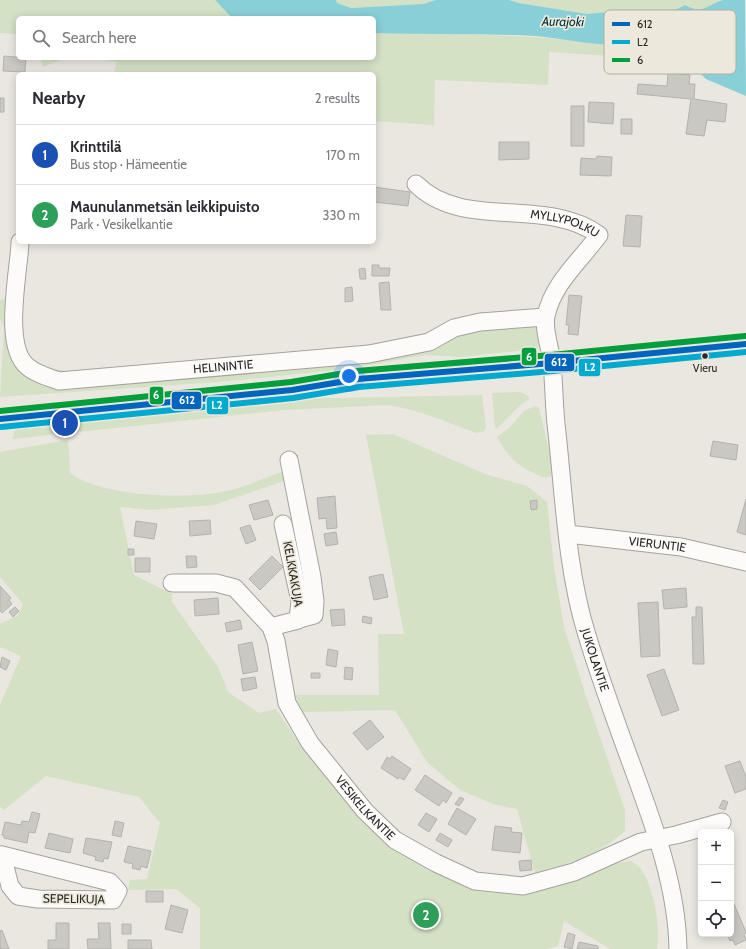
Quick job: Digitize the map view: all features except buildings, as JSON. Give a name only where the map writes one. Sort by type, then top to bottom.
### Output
[{"type":"highway","points":[[552,369],[746,344]]},
{"type":"highway","points":[[0,418],[292,390],[358,379],[552,369],[746,354]]},
{"type":"street","name":"MYLLYPOLKU","points":[[416,184],[436,200],[454,207],[564,218],[586,226],[599,236],[562,280],[554,292],[545,317],[552,369]]},
{"type":"street","name":"HELININTIE","points":[[20,244],[6,309],[17,353],[27,367],[42,375],[59,381],[369,354],[429,342],[454,328],[480,322],[545,317]]},
{"type":"street","name":"JUKOLANTIE","points":[[552,369],[568,534],[575,585],[586,631],[658,837],[671,894],[678,949]]},
{"type":"street","points":[[289,460],[312,577],[315,602],[314,615],[299,620]]},
{"type":"street","name":"KELKKAKUJA","points":[[271,627],[299,620],[300,601],[283,524]]},
{"type":"street","name":"VIERUNTIE","points":[[568,534],[681,546],[746,562]]},
{"type":"street","name":"VESIKELKANTIE","points":[[172,583],[216,583],[235,588],[271,627],[276,641],[287,703],[310,743],[365,811],[395,840],[436,863],[475,881],[523,886],[574,872],[641,842],[658,837],[676,835],[722,822]]},
{"type":"street","name":"SEPELIKUJA","points":[[1,855],[110,882],[118,890],[113,900],[38,899],[18,896],[10,886],[1,855]]},
{"type":"green space","points":[[0,0],[215,0],[230,16],[16,16],[16,34],[0,33]]},
{"type":"green space","points":[[336,0],[436,0],[423,4],[351,8],[337,3]]},
{"type":"green space","points":[[509,0],[723,0],[709,7],[700,9],[695,9],[685,5],[677,9],[668,10],[604,10],[604,12],[587,14]]},
{"type":"green space","points":[[376,33],[465,34],[535,37],[604,43],[604,56],[549,52],[548,85],[435,80],[434,125],[376,121],[376,72],[114,72],[117,62],[108,60],[376,60]]},
{"type":"green space","points":[[41,60],[60,60],[43,67]]},
{"type":"green space","points":[[16,244],[19,244],[22,301],[21,338],[26,351],[33,360],[45,367],[76,373],[357,348],[419,334],[429,342],[480,322],[545,317],[547,340],[535,349],[461,357],[426,355],[346,369],[219,382],[0,397],[4,327],[0,319],[0,300],[7,299],[15,260]]},
{"type":"green space","points":[[520,392],[527,395],[530,399],[520,405],[495,429],[492,393]]},
{"type":"green space","points":[[482,395],[486,427],[484,431],[477,433],[422,413],[387,405],[284,410],[12,439],[15,430],[18,428],[53,428],[95,419],[288,399]]},
{"type":"green space","points":[[535,406],[539,408],[553,467],[551,476],[546,478],[523,467],[511,458],[497,437],[509,428],[524,411]]},
{"type":"green space","points":[[393,434],[485,474],[527,486],[547,502],[554,567],[564,627],[625,810],[625,831],[615,839],[583,858],[535,873],[517,809],[493,804],[460,790],[427,762],[395,710],[303,712],[294,695],[379,695],[378,634],[404,634],[366,435]]},
{"type":"green space","points":[[68,440],[70,473],[84,481],[123,492],[169,496],[211,494],[241,487],[282,472],[284,481],[214,505],[149,510],[120,507],[134,575],[172,594],[172,602],[218,667],[228,692],[259,713],[276,709],[303,749],[355,811],[454,880],[499,893],[523,892],[556,887],[612,864],[631,861],[641,869],[646,877],[653,897],[658,929],[657,949],[610,949],[564,921],[558,946],[546,949],[200,949],[200,908],[176,889],[128,890],[130,880],[147,879],[160,823],[139,797],[46,776],[4,810],[0,807],[0,705],[21,656],[0,647],[0,624],[18,615],[23,604],[0,577],[0,452]]},
{"type":"water","name":"Aurajoki","points":[[215,0],[336,0],[337,3],[351,8],[423,4],[436,0],[509,0],[587,14],[604,12],[604,44],[535,36],[376,33],[376,16],[230,16]]},
{"type":"water","points":[[723,0],[745,0],[746,96],[706,79],[701,74],[736,74],[736,10],[668,10],[677,9],[685,5],[691,8],[701,9]]},
{"type":"transit line","name":"6","points":[[0,411],[291,382],[357,371],[551,355],[745,336]]},
{"type":"transit line","name":"612","points":[[0,419],[292,390],[358,379],[552,363],[746,344]]},
{"type":"transit line","name":"L2","points":[[1,427],[293,398],[359,387],[553,371],[746,352]]},
{"type":"place","name":"Vieru","points":[[705,356]]},
{"type":"place","name":"Krinttilä","points":[[65,423]]},
{"type":"place","name":"Maunulanmetsän leikkipuisto","points":[[426,915]]}]
